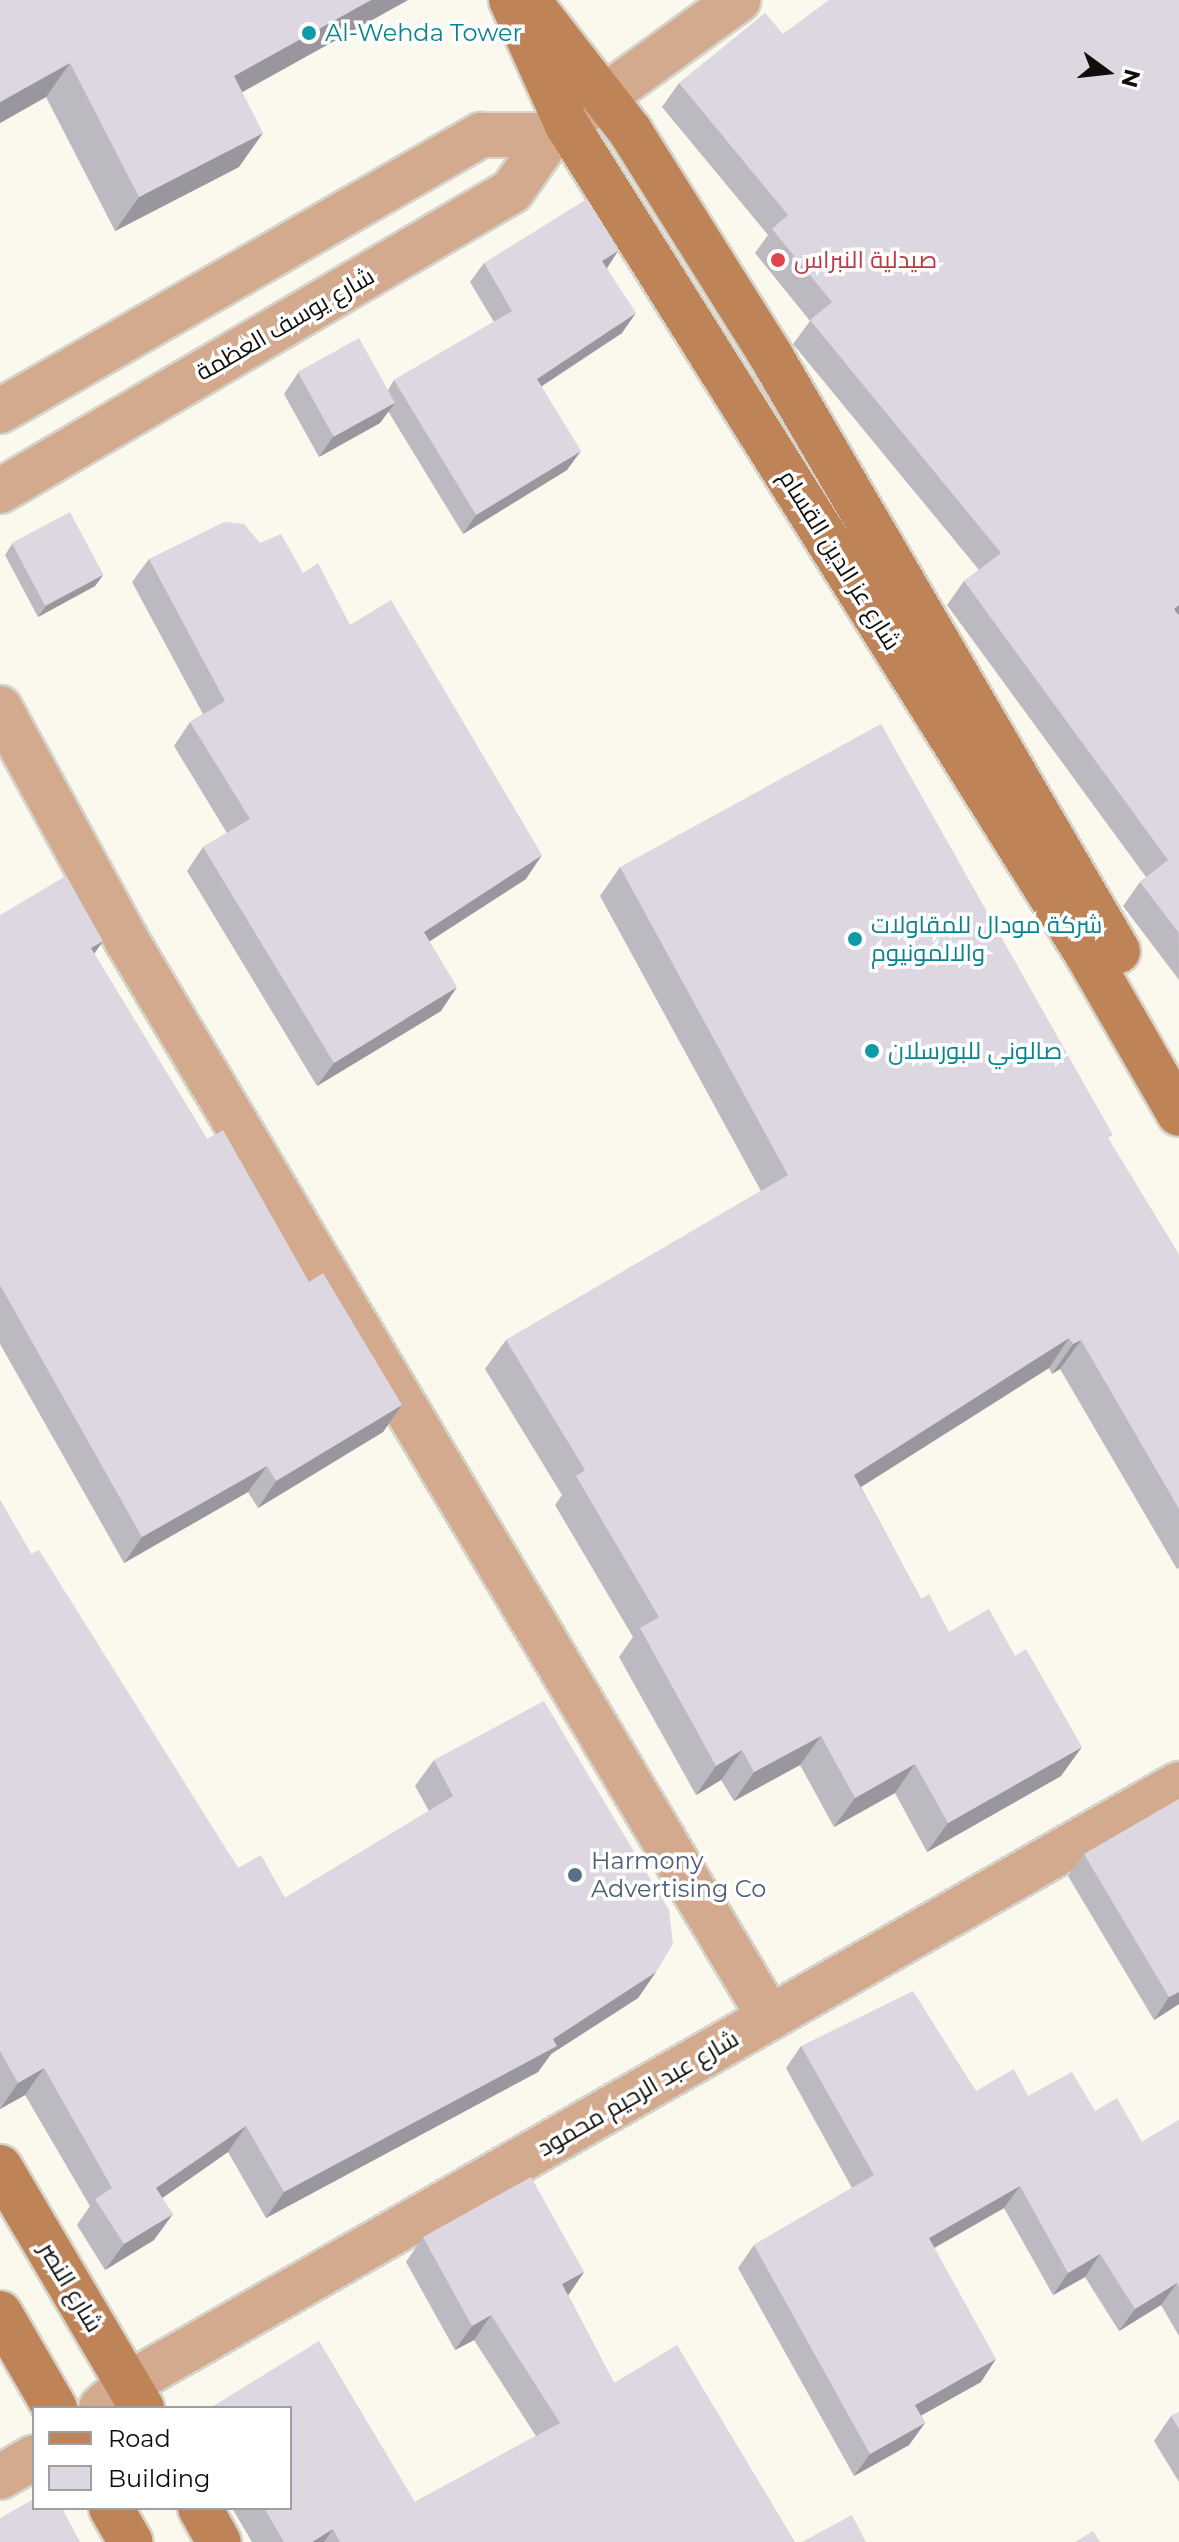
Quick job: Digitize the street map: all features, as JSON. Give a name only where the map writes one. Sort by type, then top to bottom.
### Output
[{"type":"main road","name":"شارع عز الدين القسام","points":[[511,0],[559,130],[1088,956],[1179,1114]]},
{"type":"main road","name":"شارع عز الدين القسام","points":[[528,0],[605,95],[787,382],[1179,1057]]},
{"type":"main road","name":"شارع النصر","points":[[0,2167],[124,2400]]},
{"type":"main road","points":[[0,2313],[54,2406]]},
{"type":"main road","points":[[112,2510],[131,2542]]},
{"type":"main road","points":[[201,2510],[219,2542]]},
{"type":"street","name":"شارع يوسف العظمة","points":[[0,491],[512,191],[559,130],[738,0]]},
{"type":"street","points":[[0,411],[481,135],[559,130]]},
{"type":"street","points":[[0,708],[127,941],[770,2018]]},
{"type":"street","name":"شارع عبد الرحيم محمود","points":[[124,2400],[770,2018],[1179,1784]]},
{"type":"street","points":[[0,2477],[32,2458]]},
{"type":"building","points":[[0,0],[371,0],[234,76],[263,133],[139,197],[70,63],[0,102]]},
{"type":"building","points":[[829,0],[1179,0],[1179,605],[1174,609],[1179,616],[1179,933],[1140,882],[1168,860],[964,581],[1001,553],[810,320],[832,302],[772,229],[788,215],[679,83],[765,13],[783,34]]},
{"type":"building","points":[[587,199],[618,251],[602,261],[636,313],[537,379],[581,451],[476,515],[394,380],[512,311],[484,263]]},
{"type":"building","points":[[359,338],[395,403],[334,437],[298,372]]},
{"type":"building","points":[[70,512],[103,575],[45,606],[12,543]]},
{"type":"building","points":[[224,522],[244,524],[260,543],[281,534],[303,573],[318,563],[350,625],[391,600],[542,855],[424,932],[457,987],[334,1063],[203,847],[250,819],[190,722],[225,701],[149,559]]},
{"type":"building","points":[[881,724],[1113,1135],[1108,1138],[1179,1255],[1179,1509],[1081,1340],[1073,1344],[1069,1338],[854,1475],[921,1599],[929,1594],[949,1632],[989,1609],[1015,1656],[1026,1649],[1082,1747],[948,1823],[915,1764],[855,1798],[821,1736],[754,1772],[742,1750],[716,1766],[640,1628],[659,1617],[576,1476],[585,1470],[506,1340],[788,1175],[620,867]]},
{"type":"building","points":[[66,876],[103,941],[91,948],[207,1139],[223,1130],[309,1282],[323,1273],[402,1405],[276,1481],[267,1466],[142,1537],[0,1285],[0,915]]},
{"type":"building","points":[[0,1500],[31,1554],[39,1550],[238,1868],[261,1855],[285,1898],[453,1796],[434,1760],[544,1701],[669,1910],[673,1944],[656,1972],[553,2039],[557,2046],[284,2192],[246,2126],[156,2188],[173,2214],[124,2244],[95,2199],[112,2188],[44,2068],[18,2083],[0,2051]]},
{"type":"building","points":[[1179,1799],[1179,1992],[1169,1997],[1084,1854]]},
{"type":"building","points":[[913,1991],[976,2091],[1014,2069],[1028,2096],[1072,2072],[1095,2111],[1117,2098],[1142,2142],[1179,2120],[1179,2287],[1177,2283],[1135,2309],[1100,2254],[1068,2273],[1020,2186],[929,2238],[996,2359],[915,2405],[925,2423],[870,2454],[754,2245],[874,2175],[801,2046]]},
{"type":"building","points":[[531,2177],[584,2272],[562,2284],[614,2383],[677,2345],[795,2542],[340,2542],[333,2529],[312,2542],[284,2542],[265,2510],[292,2510],[292,2406],[213,2406],[319,2341],[415,2502],[560,2423],[491,2315],[472,2326],[423,2237]]},
{"type":"building","points":[[1179,2412],[1179,2429],[1171,2416]]},
{"type":"building","points":[[32,2500],[32,2510],[63,2510],[80,2542],[0,2542],[0,2518]]},
{"type":"building","points":[[852,2515],[866,2542],[802,2542]]},
{"type":"building","points":[[1093,2531],[1100,2542],[1075,2542]]},
{"type":"place","name":"Al-Wehda Tower","points":[[309,33]]},
{"type":"place","name":"صيدلية النبراس","points":[[778,260]]},
{"type":"place","name":"شركة مودال للمقاولات والالمونيوم","points":[[855,939]]},
{"type":"place","name":"صالوني للبورسلان","points":[[872,1051]]},
{"type":"place","name":"Harmony Advertising Co","points":[[575,1875]]}]
